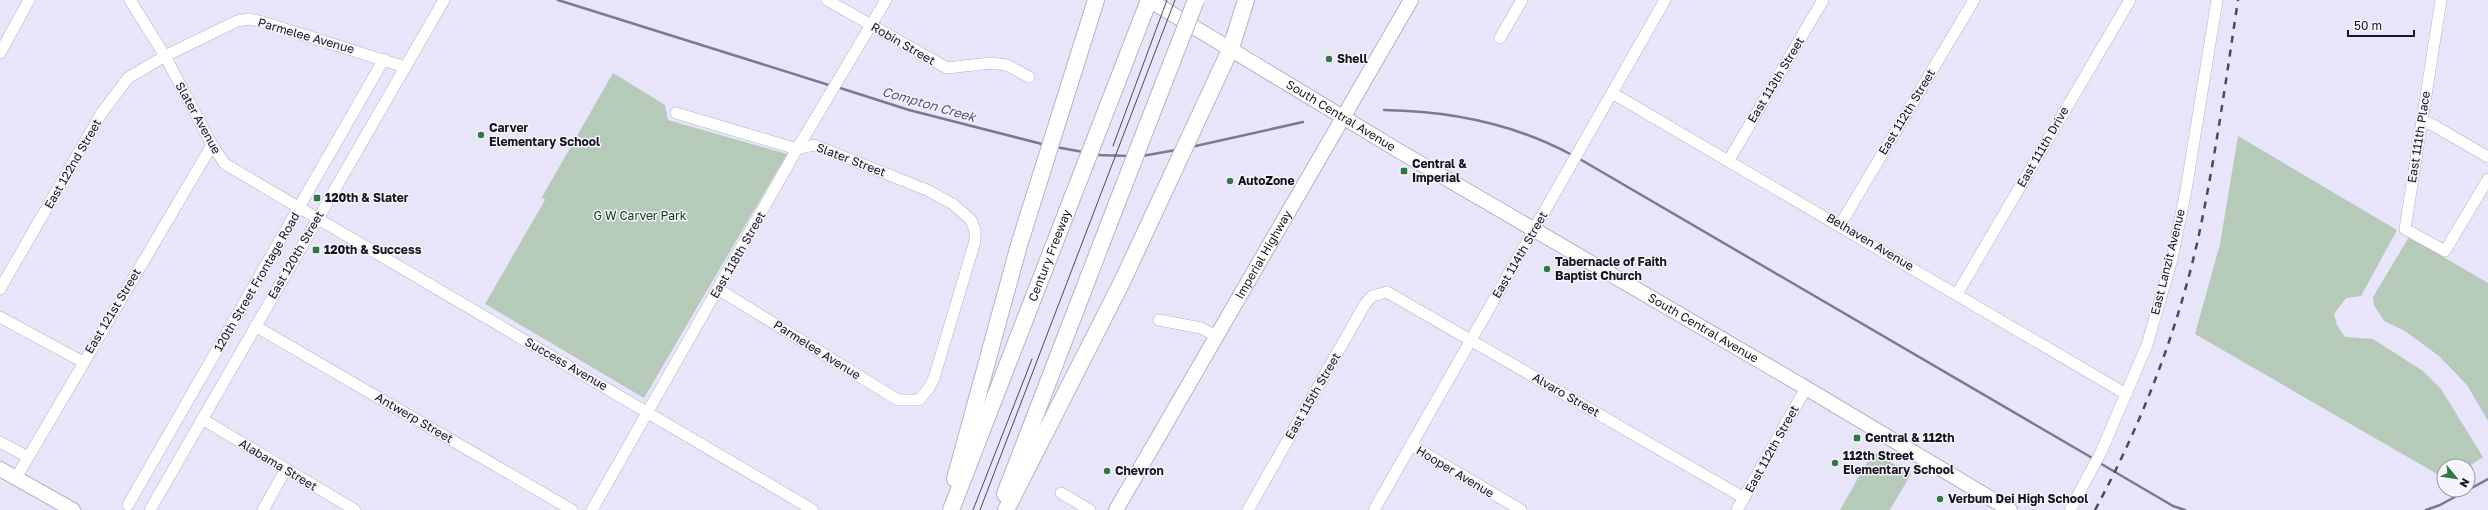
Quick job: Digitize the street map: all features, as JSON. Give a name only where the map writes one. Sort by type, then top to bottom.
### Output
[{"type":"highway","points":[[950,510],[959,460],[979,396],[1019,246],[1096,0]]},
{"type":"highway","name":"Century Freeway","points":[[950,510],[1064,223],[1149,0]]},
{"type":"highway","points":[[998,510],[1196,0]]},
{"type":"highway","points":[[1006,510],[1114,298],[1162,196],[1192,128],[1231,48],[1246,0]]},
{"type":"main road","name":"South Central Avenue","points":[[1149,0],[1231,48],[1343,117],[1806,388],[2010,510]]},
{"type":"main road","name":"Imperial Highway","points":[[1116,510],[1411,0]]},
{"type":"main road","points":[[0,469],[73,510]]},
{"type":"street","points":[[0,53],[30,0]]},
{"type":"street","name":"Slater Avenue","points":[[130,0],[165,56],[212,145],[225,164],[318,218]]},
{"type":"street","name":"East 120th Street","points":[[150,510],[444,0]]},
{"type":"street","name":"Robin Street","points":[[827,0],[947,68],[991,63],[1008,65],[1029,77]]},
{"type":"street","name":"East 118th Street","points":[[592,510],[797,149],[845,72],[886,0]]},
{"type":"street","points":[[1500,38],[1522,0]]},
{"type":"street","name":"East 114th Street","points":[[1374,510],[1665,0]]},
{"type":"street","name":"East 113th Street","points":[[1729,160],[1823,0]]},
{"type":"street","name":"East 112th Street","points":[[1840,225],[1974,0]]},
{"type":"street","name":"East 111th Drive","points":[[1957,294],[2130,0]]},
{"type":"street","name":"East Lanzit Avenue","points":[[2070,510],[2101,452],[2146,345],[2172,259],[2187,182],[2217,0]]},
{"type":"street","name":"East 111th Place","points":[[2441,0],[2405,229],[2445,251],[2488,179]]},
{"type":"street","name":"Parmelee Avenue","points":[[165,56],[237,21],[249,19],[384,58],[405,67]]},
{"type":"street","name":"East 122nd Street","points":[[0,289],[101,114],[128,78],[165,56]]},
{"type":"street","name":"120th Street Frontage Road","points":[[128,505],[300,208],[384,58]]},
{"type":"street","name":"Belhaven Avenue","points":[[1612,93],[1840,225],[2126,394]]},
{"type":"street","name":"Slater Street","points":[[676,113],[797,149],[814,145],[927,190],[953,204],[971,220],[975,230],[975,241],[934,378],[929,388],[919,400]]},
{"type":"street","points":[[2422,121],[2433,125],[2488,156]]},
{"type":"street","name":"East 121st Street","points":[[16,478],[212,145]]},
{"type":"street","name":"Success Avenue","points":[[318,218],[814,510]]},
{"type":"street","name":"Parmelee Avenue","points":[[718,289],[898,400],[919,400]]},
{"type":"street","name":"Alvaro Street","points":[[1387,292],[1744,498]]},
{"type":"street","name":"East 115th Street","points":[[1248,510],[1365,304],[1372,296],[1387,292]]},
{"type":"street","points":[[0,317],[83,362]]},
{"type":"street","points":[[1159,320],[1201,328],[1216,336]]},
{"type":"street","name":"Antwerp Street","points":[[255,326],[572,510]]},
{"type":"street","name":"East 112th Street","points":[[1737,510],[1806,388]]},
{"type":"street","name":"Alabama Street","points":[[202,419],[355,510]]},
{"type":"street","points":[[0,442],[28,457]]},
{"type":"street","name":"Hooper Avenue","points":[[1411,445],[1521,510]]},
{"type":"street","points":[[263,510],[286,469]]},
{"type":"street","points":[[1061,493],[1090,510]]},
{"type":"green space","name":"G W Carver Park","points":[[613,73],[665,105],[668,120],[787,154],[644,398],[485,304],[545,200],[542,197]]},
{"type":"green space","points":[[2238,136],[2397,230],[2361,296],[2346,298],[2334,314],[2337,325],[2345,337],[2373,339],[2423,371],[2441,389],[2483,457],[2476,462],[2476,458],[2436,458],[2436,473],[2195,334],[2220,244]]},
{"type":"green space","points":[[2409,237],[2488,283],[2488,421],[2467,385],[2439,356],[2405,331],[2384,321],[2374,305],[2373,297]]},
{"type":"green space","points":[[1873,452],[1911,474],[1890,510],[1840,510]]},
{"type":"waterway","name":"Compton Creek","points":[[558,0],[832,86]]},
{"type":"waterway","name":"Compton Creek","points":[[837,87],[909,110],[1046,145]]},
{"type":"waterway","points":[[1384,110],[1433,113],[1481,121],[1527,135],[1572,155]]},
{"type":"waterway","name":"Compton Creek","points":[[1191,147],[1303,122]]},
{"type":"waterway","name":"Compton Creek","points":[[1056,147],[1083,152]]},
{"type":"waterway","name":"Compton Creek","points":[[1142,156],[1176,150]]},
{"type":"waterway","name":"Compton Creek","points":[[1096,155],[1129,156]]},
{"type":"waterway","points":[[1578,158],[2094,459]]},
{"type":"waterway","points":[[2098,462],[2173,506],[2185,510]]},
{"type":"waterway","points":[[2426,510],[2440,505],[2488,479]]},
{"type":"tram line","points":[[1113,146],[1167,0]]},
{"type":"tram line","points":[[980,510],[1175,0]]},
{"type":"tram line","points":[[973,510],[1032,359]]},
{"type":"railway","points":[[2095,510],[2128,445],[2142,412],[2156,378],[2180,309],[2198,239],[2210,180],[2238,0]]},
{"type":"place","name":"Shell","points":[[1329,59]]},
{"type":"place","name":"Carver Elementary School","points":[[481,135]]},
{"type":"place","name":"Central & Imperial","points":[[1404,171]]},
{"type":"place","name":"AutoZone","points":[[1230,181]]},
{"type":"place","name":"120th & Slater","points":[[317,198]]},
{"type":"place","name":"120th & Success","points":[[316,250]]},
{"type":"place","name":"Tabernacle of Faith Baptist Church","points":[[1547,269]]},
{"type":"place","name":"Central & 112th","points":[[1857,438]]},
{"type":"place","name":"112th Street Elementary School","points":[[1835,463]]},
{"type":"place","name":"Chevron","points":[[1107,471]]},
{"type":"place","name":"Verbum Dei High School","points":[[1940,499]]}]
